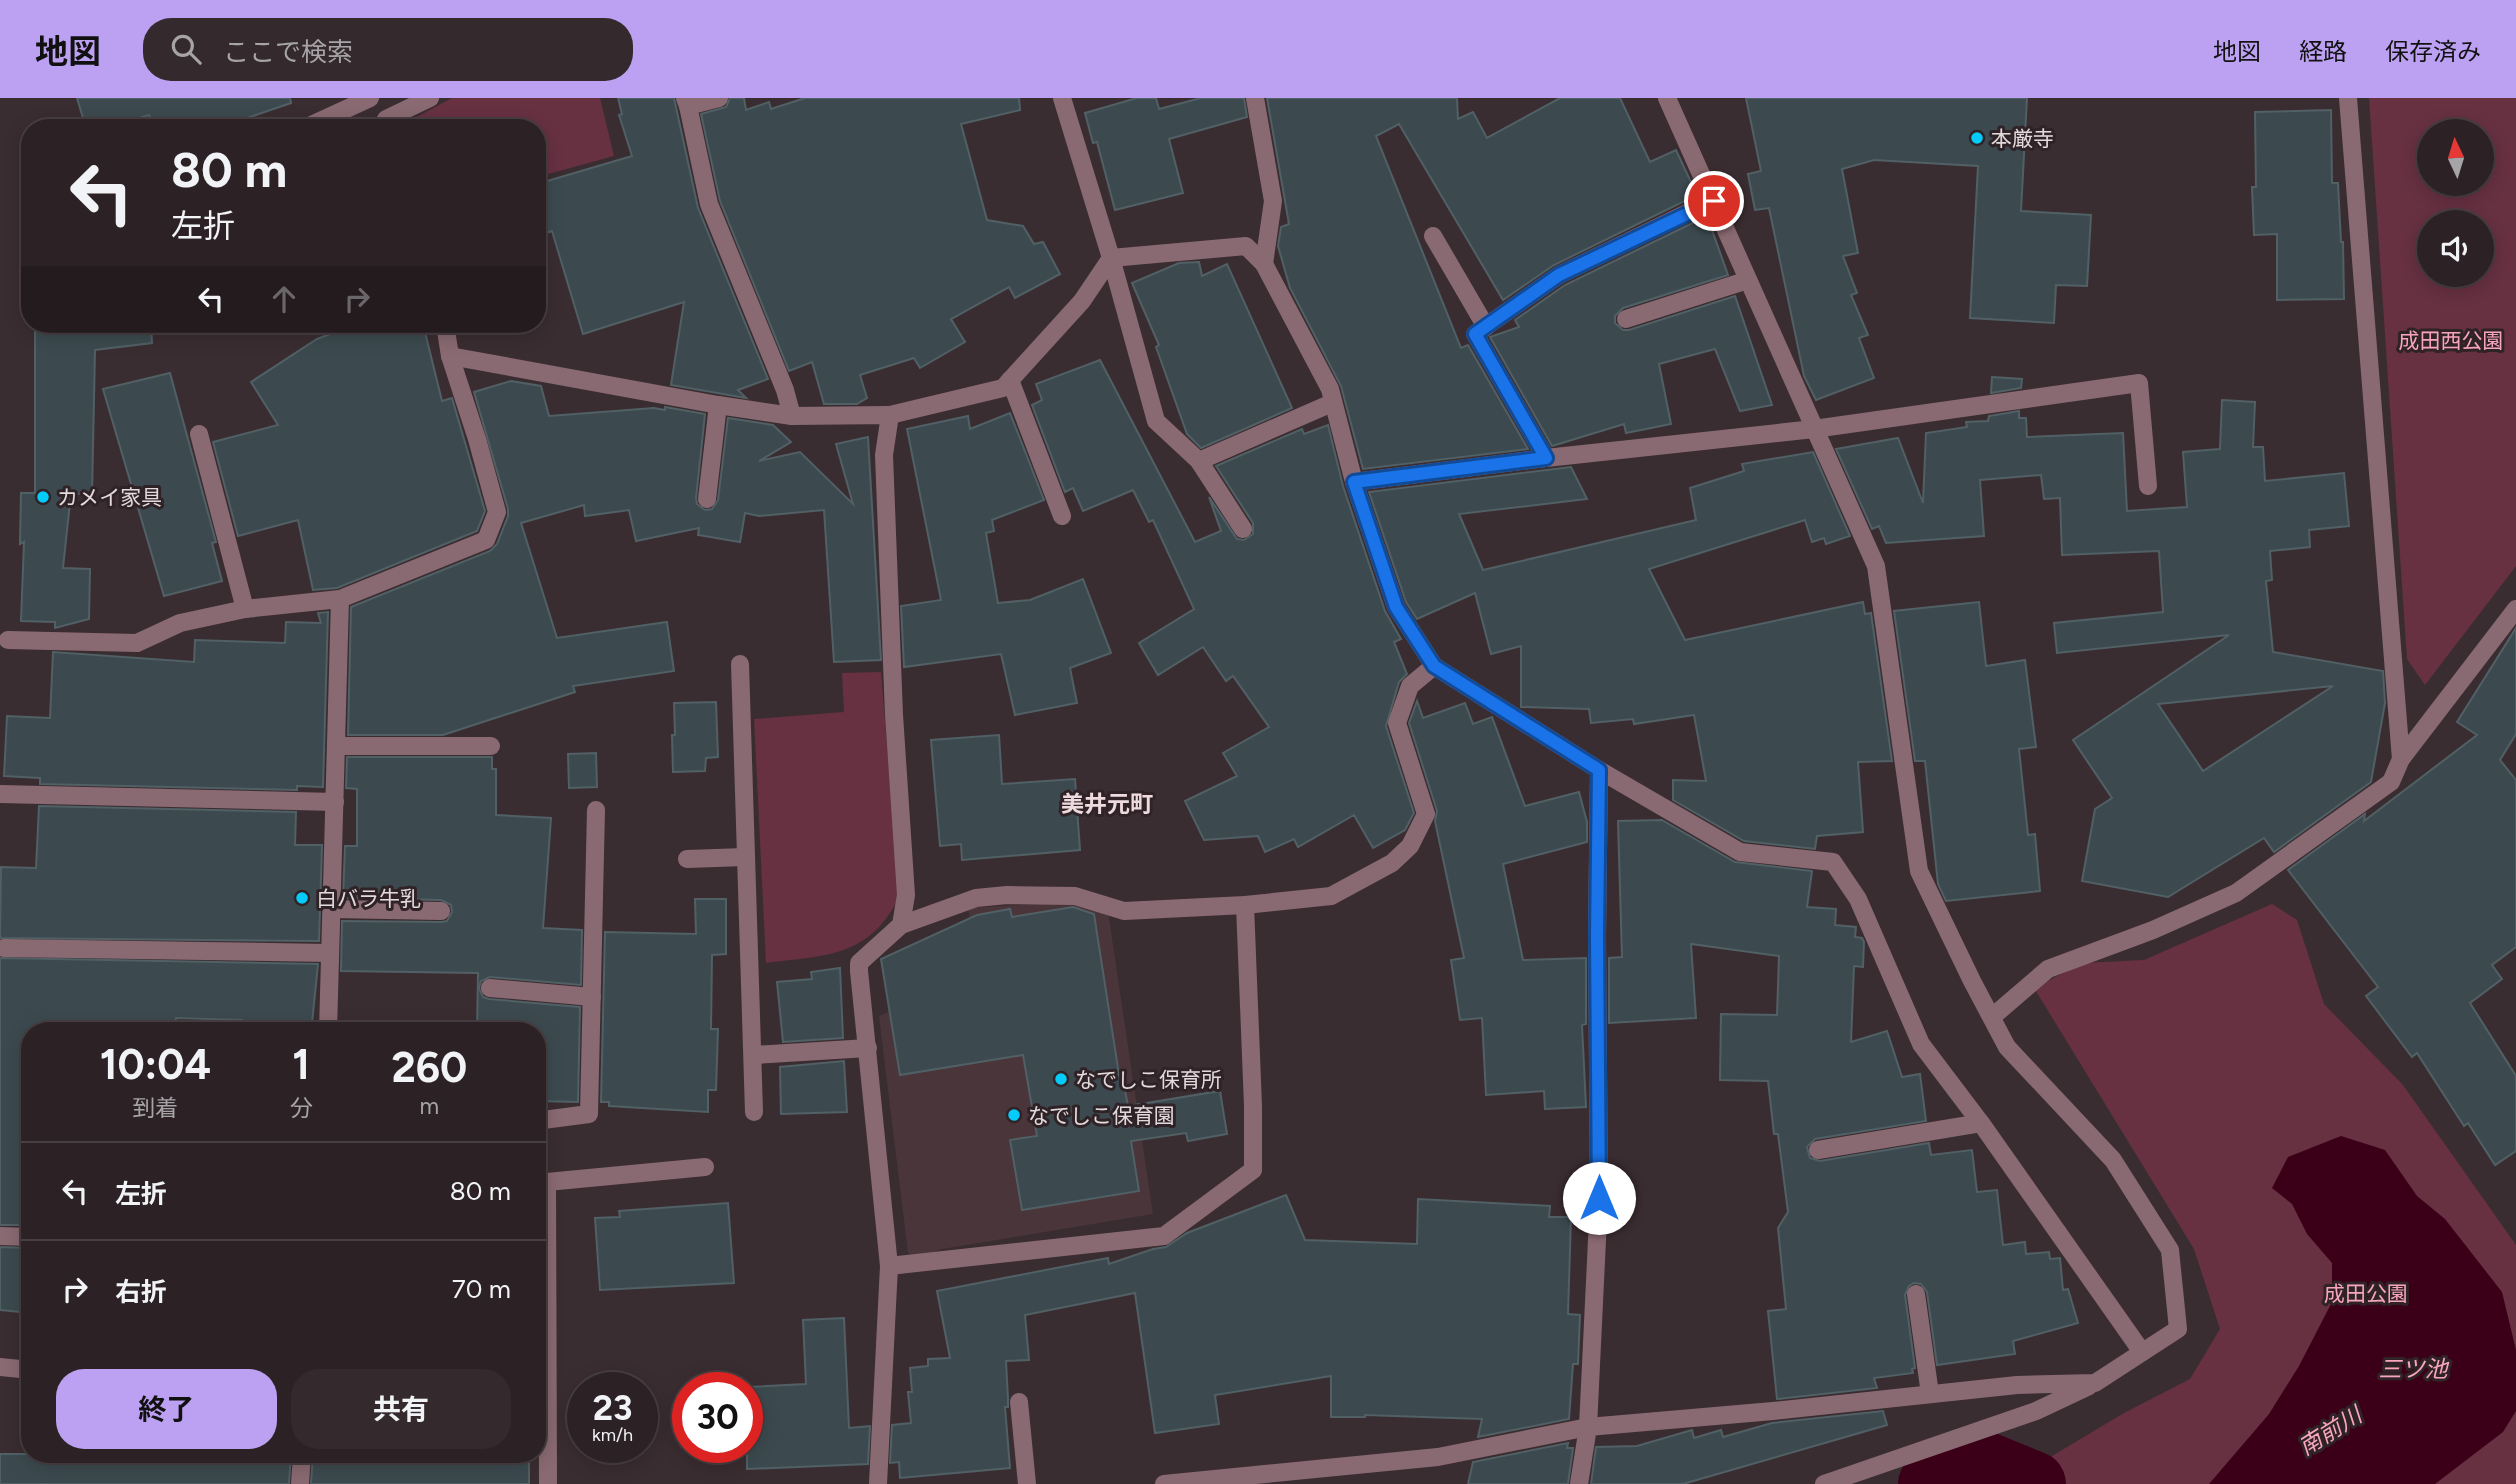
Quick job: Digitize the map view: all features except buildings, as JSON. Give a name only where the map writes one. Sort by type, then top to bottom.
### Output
[{"type":"street","points":[[324,119],[370,98],[384,119]]},
{"type":"street","points":[[394,119],[430,98]]},
{"type":"street","points":[[719,98],[687,102],[709,204],[785,390],[792,416]]},
{"type":"street","points":[[1062,98],[1111,258],[1156,421],[1199,461],[1242,529]]},
{"type":"street","points":[[1255,98],[1273,201],[1264,264]]},
{"type":"street","points":[[1667,98],[1876,566],[1919,871],[2007,1048],[2113,1160],[2171,1250],[2178,1329],[2095,1383],[2036,1411],[1824,1484]]},
{"type":"street","points":[[2348,98],[2401,759]]},
{"type":"street","points":[[1546,458],[1475,334],[1559,275],[1714,201]]},
{"type":"street","points":[[1433,236],[1486,327]]},
{"type":"street","points":[[1111,258],[1246,246],[1264,264],[1330,388],[1354,482],[1396,607],[1434,666],[1599,770],[1740,852],[1833,862],[1858,899],[1922,1044],[2142,1352]]},
{"type":"street","points":[[450,356],[792,416],[890,415],[1003,388],[1082,301],[1111,258]]},
{"type":"street","points":[[1626,319],[1748,280]]},
{"type":"street","points":[[8,640],[137,643],[180,623],[245,609],[340,599],[486,540],[497,512],[450,356],[446,333]]},
{"type":"street","points":[[1010,380],[1062,516]]},
{"type":"street","points":[[1354,482],[1814,429],[2139,383],[2148,486]]},
{"type":"street","points":[[1199,461],[1332,403]]},
{"type":"street","points":[[707,499],[718,405]]},
{"type":"street","points":[[890,415],[884,455],[892,687],[906,895],[901,925]]},
{"type":"street","points":[[199,434],[245,609]]},
{"type":"street","points":[[328,1022],[340,599]]},
{"type":"street","points":[[1993,1017],[2048,969],[2153,930],[2236,893],[2391,782],[2401,759],[2514,615]]},
{"type":"street","points":[[740,664],[754,1112]]},
{"type":"street","points":[[878,1484],[889,1266],[859,963],[901,925],[976,898],[1075,895],[1125,911],[1245,905],[1331,896],[1392,863],[1410,846],[1426,814],[1397,723],[1410,686],[1434,666]]},
{"type":"street","points":[[338,746],[491,746]]},
{"type":"street","points":[[1579,1484],[1588,1427],[1599,1198],[1599,770]]},
{"type":"street","points":[[0,794],[335,802]]},
{"type":"street","points":[[546,1120],[589,1114],[596,810]]},
{"type":"street","points":[[687,859],[745,857]]},
{"type":"street","points":[[889,1266],[1164,1236],[1253,1170],[1245,905]]},
{"type":"street","points":[[332,909],[441,911]]},
{"type":"street","points":[[4,948],[330,953]]},
{"type":"street","points":[[490,988],[592,997]]},
{"type":"street","points":[[754,1055],[867,1048]]},
{"type":"street","points":[[1818,1150],[1981,1123]]},
{"type":"street","points":[[548,1484],[547,1182],[705,1167]]},
{"type":"street","points":[[0,1236],[21,1237]]},
{"type":"street","points":[[1916,1294],[1930,1394]]},
{"type":"street","points":[[0,1367],[21,1369]]},
{"type":"street","points":[[1164,1484],[1438,1457],[1588,1427],[1773,1411],[2017,1385],[2095,1383]]},
{"type":"street","points":[[1018,1402],[1027,1484]]},
{"type":"street","points":[[300,1484],[301,1463]]},
{"type":"shaded area","name":"なでしこ保育園","points":[[1072,902],[1108,912],[1153,1214],[942,1249],[919,1258],[908,1253],[879,1016],[978,972],[968,908]]},
{"type":"green space","points":[[452,98],[600,98],[614,156],[546,175],[546,119],[413,119]]},
{"type":"green space","name":"成田西公園","points":[[2369,98],[2516,98],[2516,566],[2425,685],[2407,659]]},
{"type":"green space","points":[[881,672],[899,897],[887,917],[860,943],[827,955],[766,963],[754,719],[844,712],[842,673]]},
{"type":"green space","name":"成田公園","points":[[2272,904],[2297,920],[2324,1004],[2403,1085],[2516,1245],[2516,1484],[2005,1484],[2124,1413],[2190,1379],[2220,1329],[2194,1249],[2034,988],[2083,963],[2144,960]]},
{"type":"water","name":"三ツ池","points":[[2341,1136],[2385,1150],[2417,1196],[2445,1219],[2502,1292],[2516,1350],[2516,1411],[2503,1432],[2435,1484],[2209,1484],[2269,1414],[2299,1366],[2332,1302],[2332,1263],[2307,1234],[2292,1204],[2272,1188],[2288,1157]]},
{"type":"waterway","name":"南前川","points":[[1931,1484],[1984,1464],[2033,1484]]},
{"type":"place","name":"本厳寺","points":[[1977,138]]},
{"type":"place","name":"カメイ家具","points":[[43,497]]},
{"type":"place","name":"白バラ牛乳","points":[[302,898]]},
{"type":"place","name":"なでしこ保育所","points":[[1061,1079]]},
{"type":"place","name":"なでしこ保育園","points":[[1014,1115]]},
{"type":"district","name":"美井元町","points":[[1107,804]]},
{"type":"route","points":[[1599,1198],[1599,770],[1434,666],[1396,607],[1354,482],[1546,458],[1475,334],[1559,275],[1714,201]]}]
